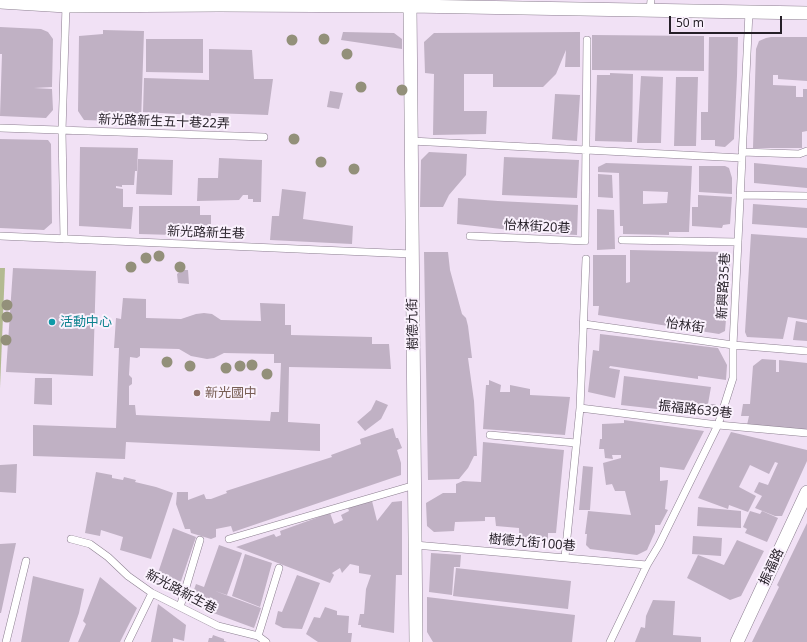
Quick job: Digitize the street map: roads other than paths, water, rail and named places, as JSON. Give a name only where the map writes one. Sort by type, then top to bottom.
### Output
[{"type":"street","points":[[0,2],[66,6],[219,2],[410,6],[650,5],[749,12],[807,13]]},
{"type":"street","name":"樹德九街","points":[[410,6],[416,642]]},
{"type":"street","name":"振福路","points":[[737,642],[807,492]]},
{"type":"lane","points":[[64,239],[62,131],[66,6]]},
{"type":"lane","name":"新興路35巷","points":[[610,642],[647,564],[659,545],[718,425],[733,378],[733,345],[749,12]]},
{"type":"lane","points":[[586,151],[587,40]]},
{"type":"lane","name":"新光路新生五十巷22弄","points":[[0,128],[264,138]]},
{"type":"lane","points":[[411,141],[586,151],[742,155],[799,154],[807,151]]},
{"type":"lane","name":"怡林街20巷","points":[[470,236],[586,241],[586,151]]},
{"type":"lane","points":[[740,195],[807,196]]},
{"type":"lane","name":"新光路新生巷","points":[[0,236],[412,254]]},
{"type":"lane","points":[[622,240],[738,242]]},
{"type":"lane","points":[[565,557],[580,408],[586,259]]},
{"type":"lane","name":"怡林街","points":[[584,324],[733,345],[807,351]]},
{"type":"lane","name":"振福路639巷","points":[[580,408],[718,425],[807,433]]},
{"type":"lane","points":[[490,435],[576,443]]},
{"type":"lane","points":[[229,539],[415,485]]},
{"type":"lane","name":"新光路新生巷","points":[[71,539],[90,544],[108,557],[128,576],[152,593],[218,626],[258,636],[266,642]]},
{"type":"lane","points":[[180,607],[200,540]]},
{"type":"lane","name":"樹德九街100巷","points":[[416,545],[647,564]]},
{"type":"lane","points":[[6,642],[26,561]]},
{"type":"lane","points":[[258,636],[279,568]]},
{"type":"lane","points":[[128,642],[152,593]]},
{"type":"place","name":"活動中心","points":[[52,322]]},
{"type":"place","name":"新光國中","points":[[197,393]]}]
